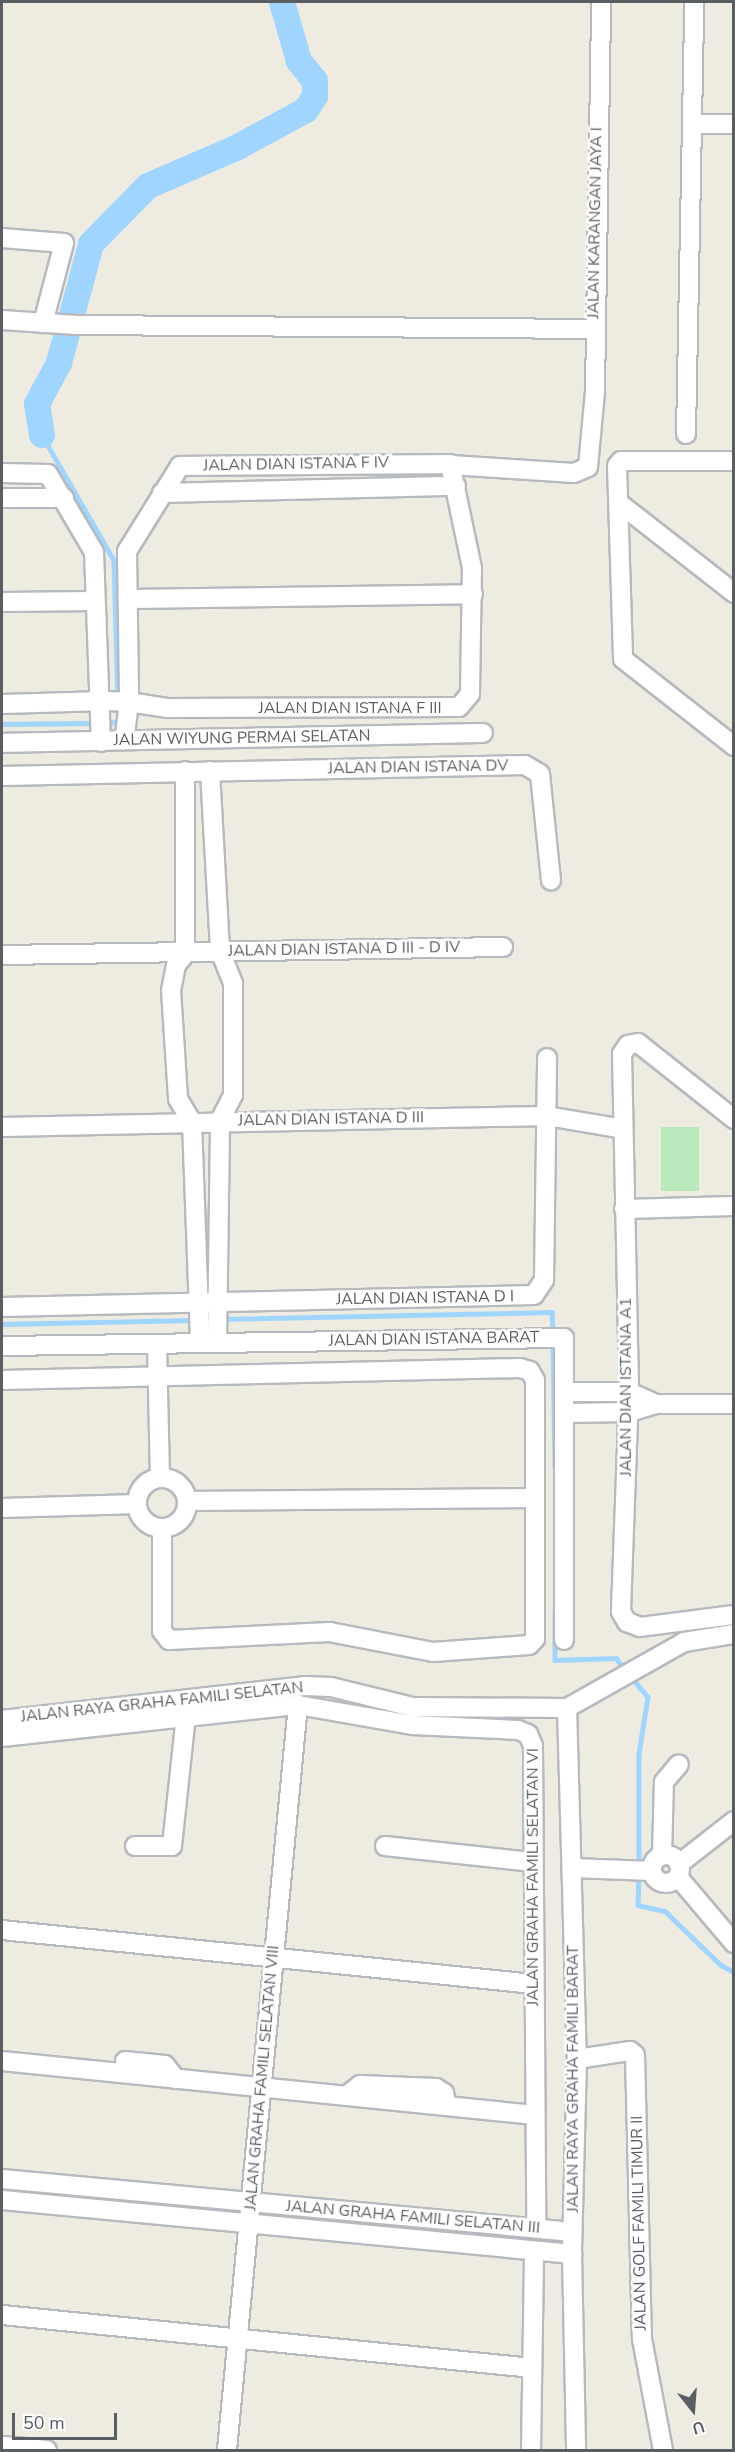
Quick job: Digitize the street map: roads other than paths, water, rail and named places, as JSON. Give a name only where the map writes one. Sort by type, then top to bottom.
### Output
[{"type":"street","name":"JALAN KARANGAN JAYA I","points":[[447,464],[574,473],[588,467],[592,445],[601,2]]},
{"type":"street","points":[[686,434],[694,2]]},
{"type":"street","points":[[692,124],[734,124]]},
{"type":"street","points":[[2,238],[64,243],[50,323]]},
{"type":"street","points":[[2,320],[77,325],[594,329]]},
{"type":"street","points":[[734,462],[621,461],[617,466],[623,656],[627,663],[734,746]]},
{"type":"street","name":"JALAN DIAN ISTANA F III","points":[[2,704],[127,702],[167,708],[459,707],[470,694],[473,594],[470,542],[456,486],[447,464]]},
{"type":"street","name":"JALAN DIAN ISTANA F IV","points":[[124,740],[130,599],[127,550],[181,465],[447,464]]},
{"type":"street","points":[[2,473],[47,473],[64,498],[94,552],[102,704],[101,737]]},
{"type":"street","name":"JALAN DIAN ISTANA F IV","points":[[162,493],[456,486]]},
{"type":"street","points":[[2,498],[64,498]]},
{"type":"street","points":[[619,502],[734,593]]},
{"type":"street","points":[[130,599],[473,594]]},
{"type":"street","points":[[2,602],[95,601]]},
{"type":"street","name":"JALAN WIYUNG PERMAI SELATAN","points":[[2,743],[101,737],[124,740],[483,733]]},
{"type":"street","points":[[200,739],[185,954],[176,965],[171,990],[178,1099],[192,1122],[198,1306],[208,1339]]},
{"type":"street","name":"JALAN DIAN ISTANA DV","points":[[2,776],[532,767],[540,774],[551,880]]},
{"type":"street","name":"JALAN DIAN ISTANA D III - D IV","points":[[198,771],[220,951],[503,947]]},
{"type":"street","points":[[2,955],[185,954],[220,951]]},
{"type":"street","name":"JALAN DIAN ISTANA D III","points":[[220,951],[233,984],[233,1095],[220,1121],[547,1116],[623,1129]]},
{"type":"street","name":"JALAN DIAN ISTANA A1","points":[[734,1119],[638,1043],[628,1045],[622,1054],[629,1412],[621,1612],[627,1622],[640,1627],[734,1615]]},
{"type":"street","name":"JALAN DIAN ISTANA D I","points":[[2,1307],[218,1306],[534,1295],[544,1280],[547,1058]]},
{"type":"street","points":[[2,1127],[220,1121],[218,1306],[208,1339]]},
{"type":"street","points":[[624,1209],[734,1206]]},
{"type":"street","name":"JALAN DIAN ISTANA BARAT","points":[[2,1346],[157,1346],[208,1339],[564,1338],[567,1413],[564,1640]]},
{"type":"street","points":[[157,1346],[160,1478]]},
{"type":"street","points":[[2,1380],[520,1368],[530,1371],[535,1380],[533,1498],[535,1639],[529,1645],[500,1650],[433,1652],[329,1632],[169,1640],[162,1631],[162,1528]]},
{"type":"street","points":[[566,1392],[629,1392],[657,1404]]},
{"type":"street","points":[[567,1413],[629,1412],[657,1404],[734,1404]]},
{"type":"street","points":[[160,1478],[178,1484],[187,1501],[180,1520],[162,1528],[144,1521],[136,1504],[143,1486],[160,1478]]},
{"type":"street","points":[[187,1501],[533,1498]]},
{"type":"street","points":[[2,1508],[136,1504]]},
{"type":"street","points":[[567,1708],[643,1662],[684,1642],[734,1634]]},
{"type":"street","name":"JALAN RAYA GRAHA FAMILI SELATAN","points":[[2,1720],[304,1686],[331,1687],[412,1707],[567,1708]]},
{"type":"street","name":"JALAN GRAHA FAMILI SELATAN VI","points":[[2,1737],[298,1705],[413,1725],[525,1731],[533,1746],[536,2228]]},
{"type":"street","name":"JALAN GRAHA FAMILI SELATAN VIII","points":[[227,2451],[298,1705]]},
{"type":"street","name":"JALAN RAYA GRAHA FAMILI BARAT","points":[[567,1708],[577,2059],[572,2254],[576,2451]]},
{"type":"street","points":[[135,1846],[172,1846],[186,1716]]},
{"type":"street","points":[[680,1764],[664,1782],[654,1866],[655,1878],[666,1884],[734,1821]]},
{"type":"street","points":[[386,1846],[533,1862]]},
{"type":"street","points":[[572,1868],[617,1870],[654,1866],[675,1859],[679,1871],[734,1943]]},
{"type":"street","points":[[2,1930],[534,1984]]},
{"type":"street","name":"JALAN GOLF FAMILI TIMUR II","points":[[577,2059],[630,2052],[635,2055],[642,2339],[663,2451]]},
{"type":"street","points":[[10,2062],[535,2115]]},
{"type":"street","name":"JALAN GRAHA FAMILI SELATAN III","points":[[2,2179],[573,2232]]},
{"type":"street","name":"JALAN GRAHA FAMILI SELATAN III","points":[[2,2200],[572,2254]]},
{"type":"street","points":[[531,2451],[534,2251]]},
{"type":"street","points":[[2,2315],[532,2368]]},
{"type":"street","points":[[2,2446],[47,2451]]},
{"type":"waterway","points":[[42,435],[37,404],[59,363],[91,244],[148,186],[236,148],[306,110],[315,96],[315,81],[299,61],[282,2]]},
{"type":"waterway","points":[[42,435],[114,560],[118,699]]},
{"type":"waterway","points":[[103,723],[119,722],[118,707]]},
{"type":"waterway","points":[[2,724],[95,723]]},
{"type":"waterway","points":[[221,1319],[552,1312],[553,1333]]},
{"type":"waterway","points":[[2,1324],[194,1320]]},
{"type":"waterway","points":[[553,1341],[555,1467]]},
{"type":"waterway","points":[[555,1611],[555,1660],[616,1658],[626,1671]]},
{"type":"waterway","points":[[632,1678],[648,1697],[639,1754],[639,1866]]},
{"type":"waterway","points":[[639,1875],[638,1905],[665,1911],[721,1965],[734,1972]]}]
